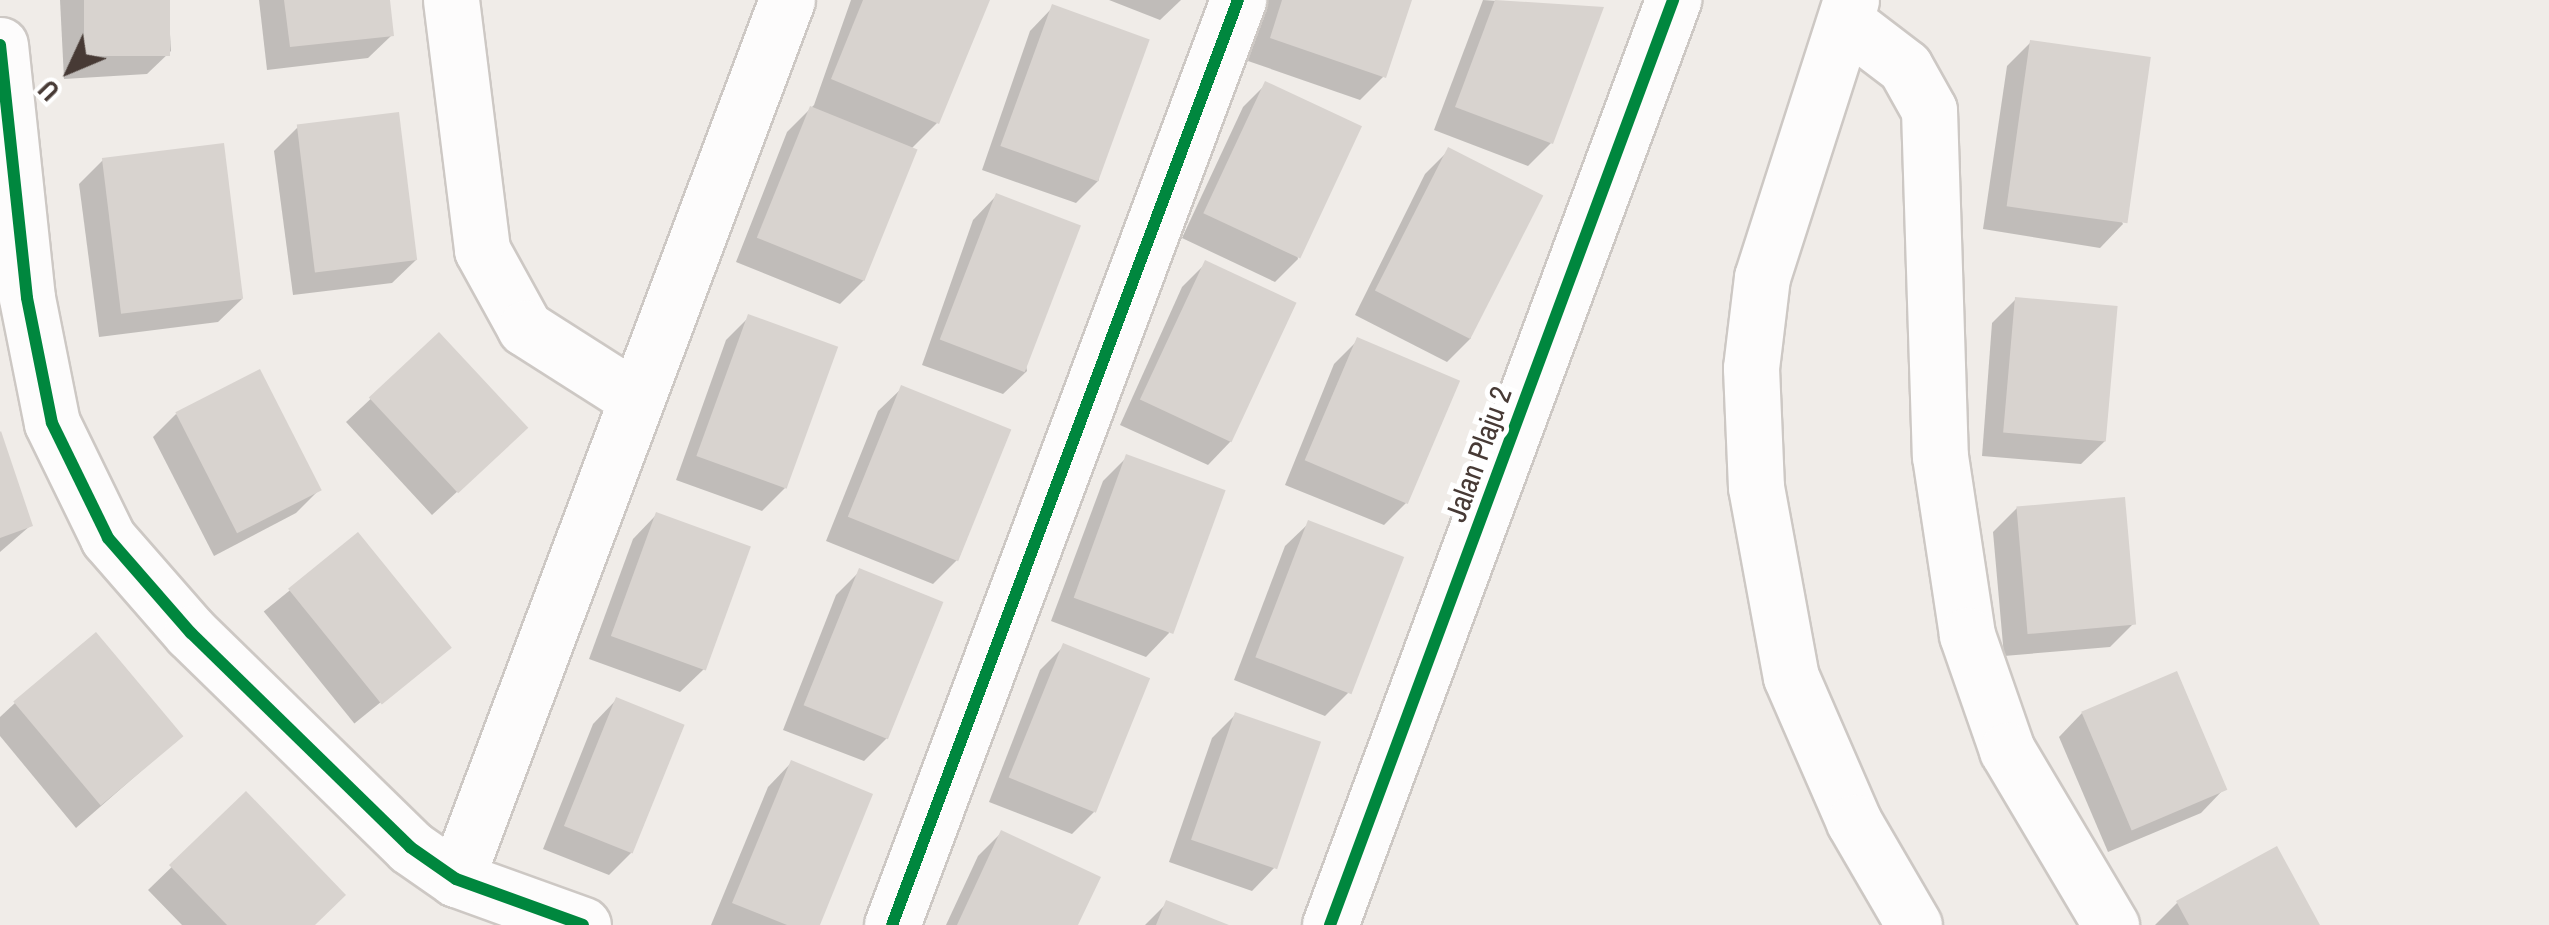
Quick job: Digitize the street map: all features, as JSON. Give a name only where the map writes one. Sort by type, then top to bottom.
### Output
[{"type":"street","points":[[451,0],[482,250],[526,328],[634,398]]},
{"type":"street","points":[[456,878],[787,0]]},
{"type":"street","points":[[892,925],[1238,0]]},
{"type":"street","name":"Jalan Plaju 2","points":[[1330,925],[1672,0]]},
{"type":"street","points":[[1914,925],[1806,714],[1760,544],[1752,368],[1762,277],[1848,11],[1905,67],[1929,110],[1940,456],[1967,634],[2007,750],[2111,925]]},
{"type":"street","points":[[0,44],[27,298],[52,423],[75,480],[108,538],[191,633],[410,847],[456,878],[584,925]]},
{"type":"building","points":[[84,0],[170,0],[170,56],[84,56]]},
{"type":"building","points":[[284,0],[390,0],[394,36],[290,47]]},
{"type":"building","points":[[863,0],[990,0],[939,124],[831,79]]},
{"type":"building","points":[[1282,0],[1412,0],[1386,78],[1270,38]]},
{"type":"building","points":[[1495,0],[1604,7],[1553,144],[1455,107]]},
{"type":"building","points":[[1052,4],[1150,40],[1098,181],[1000,146]]},
{"type":"building","points":[[2030,40],[2151,57],[2127,223],[2007,206]]},
{"type":"building","points":[[1265,81],[1362,126],[1300,259],[1203,213]]},
{"type":"building","points":[[810,106],[918,149],[864,281],[757,238]]},
{"type":"building","points":[[399,112],[417,260],[315,272],[297,125]]},
{"type":"building","points":[[224,143],[243,299],[121,314],[102,158]]},
{"type":"building","points":[[1448,147],[1543,196],[1470,339],[1375,290]]},
{"type":"building","points":[[996,193],[1081,226],[1025,372],[940,340]]},
{"type":"building","points":[[1205,260],[1297,303],[1231,442],[1140,400]]},
{"type":"building","points":[[2015,297],[2118,306],[2106,441],[2003,432]]},
{"type":"building","points":[[748,314],[838,347],[787,489],[696,456]]},
{"type":"building","points":[[439,332],[528,428],[458,493],[369,397]]},
{"type":"building","points":[[1357,337],[1460,381],[1408,504],[1305,460]]},
{"type":"building","points":[[260,369],[322,490],[237,533],[175,412]]},
{"type":"building","points":[[901,385],[1011,430],[958,561],[848,517]]},
{"type":"building","points":[[0,432],[33,526],[0,538]]},
{"type":"building","points":[[1126,454],[1226,490],[1173,634],[1074,598]]},
{"type":"building","points":[[2125,497],[2136,625],[2028,634],[2016,506]]},
{"type":"building","points":[[656,512],[751,547],[706,671],[611,636]]},
{"type":"building","points":[[1308,520],[1404,557],[1351,694],[1255,657]]},
{"type":"building","points":[[358,532],[452,648],[382,704],[288,589]]},
{"type":"building","points":[[859,568],[943,602],[888,739],[804,705]]},
{"type":"building","points":[[96,632],[183,736],[101,806],[13,701]]},
{"type":"building","points":[[1063,643],[1150,678],[1096,813],[1009,777]]},
{"type":"building","points":[[2177,671],[2227,790],[2132,830],[2081,712]]},
{"type":"building","points":[[616,697],[685,725],[633,854],[564,826]]},
{"type":"building","points":[[1235,712],[1321,742],[1277,869],[1191,840]]},
{"type":"building","points":[[791,760],[873,794],[820,925],[787,925],[732,903]]},
{"type":"building","points":[[246,791],[346,895],[315,925],[227,925],[169,865]]},
{"type":"building","points":[[1001,830],[1101,877],[1078,925],[957,925]]},
{"type":"building","points":[[2277,846],[2320,925],[2189,925],[2176,901]]},
{"type":"building","points":[[1166,900],[1229,925],[1156,925]]},
{"type":"cycle path","points":[[892,925],[1238,0]]},
{"type":"cycle path","points":[[1330,925],[1673,0]]},
{"type":"cycle path","points":[[0,45],[27,298],[52,423],[108,538],[191,633],[410,847],[456,879],[583,925]]}]
